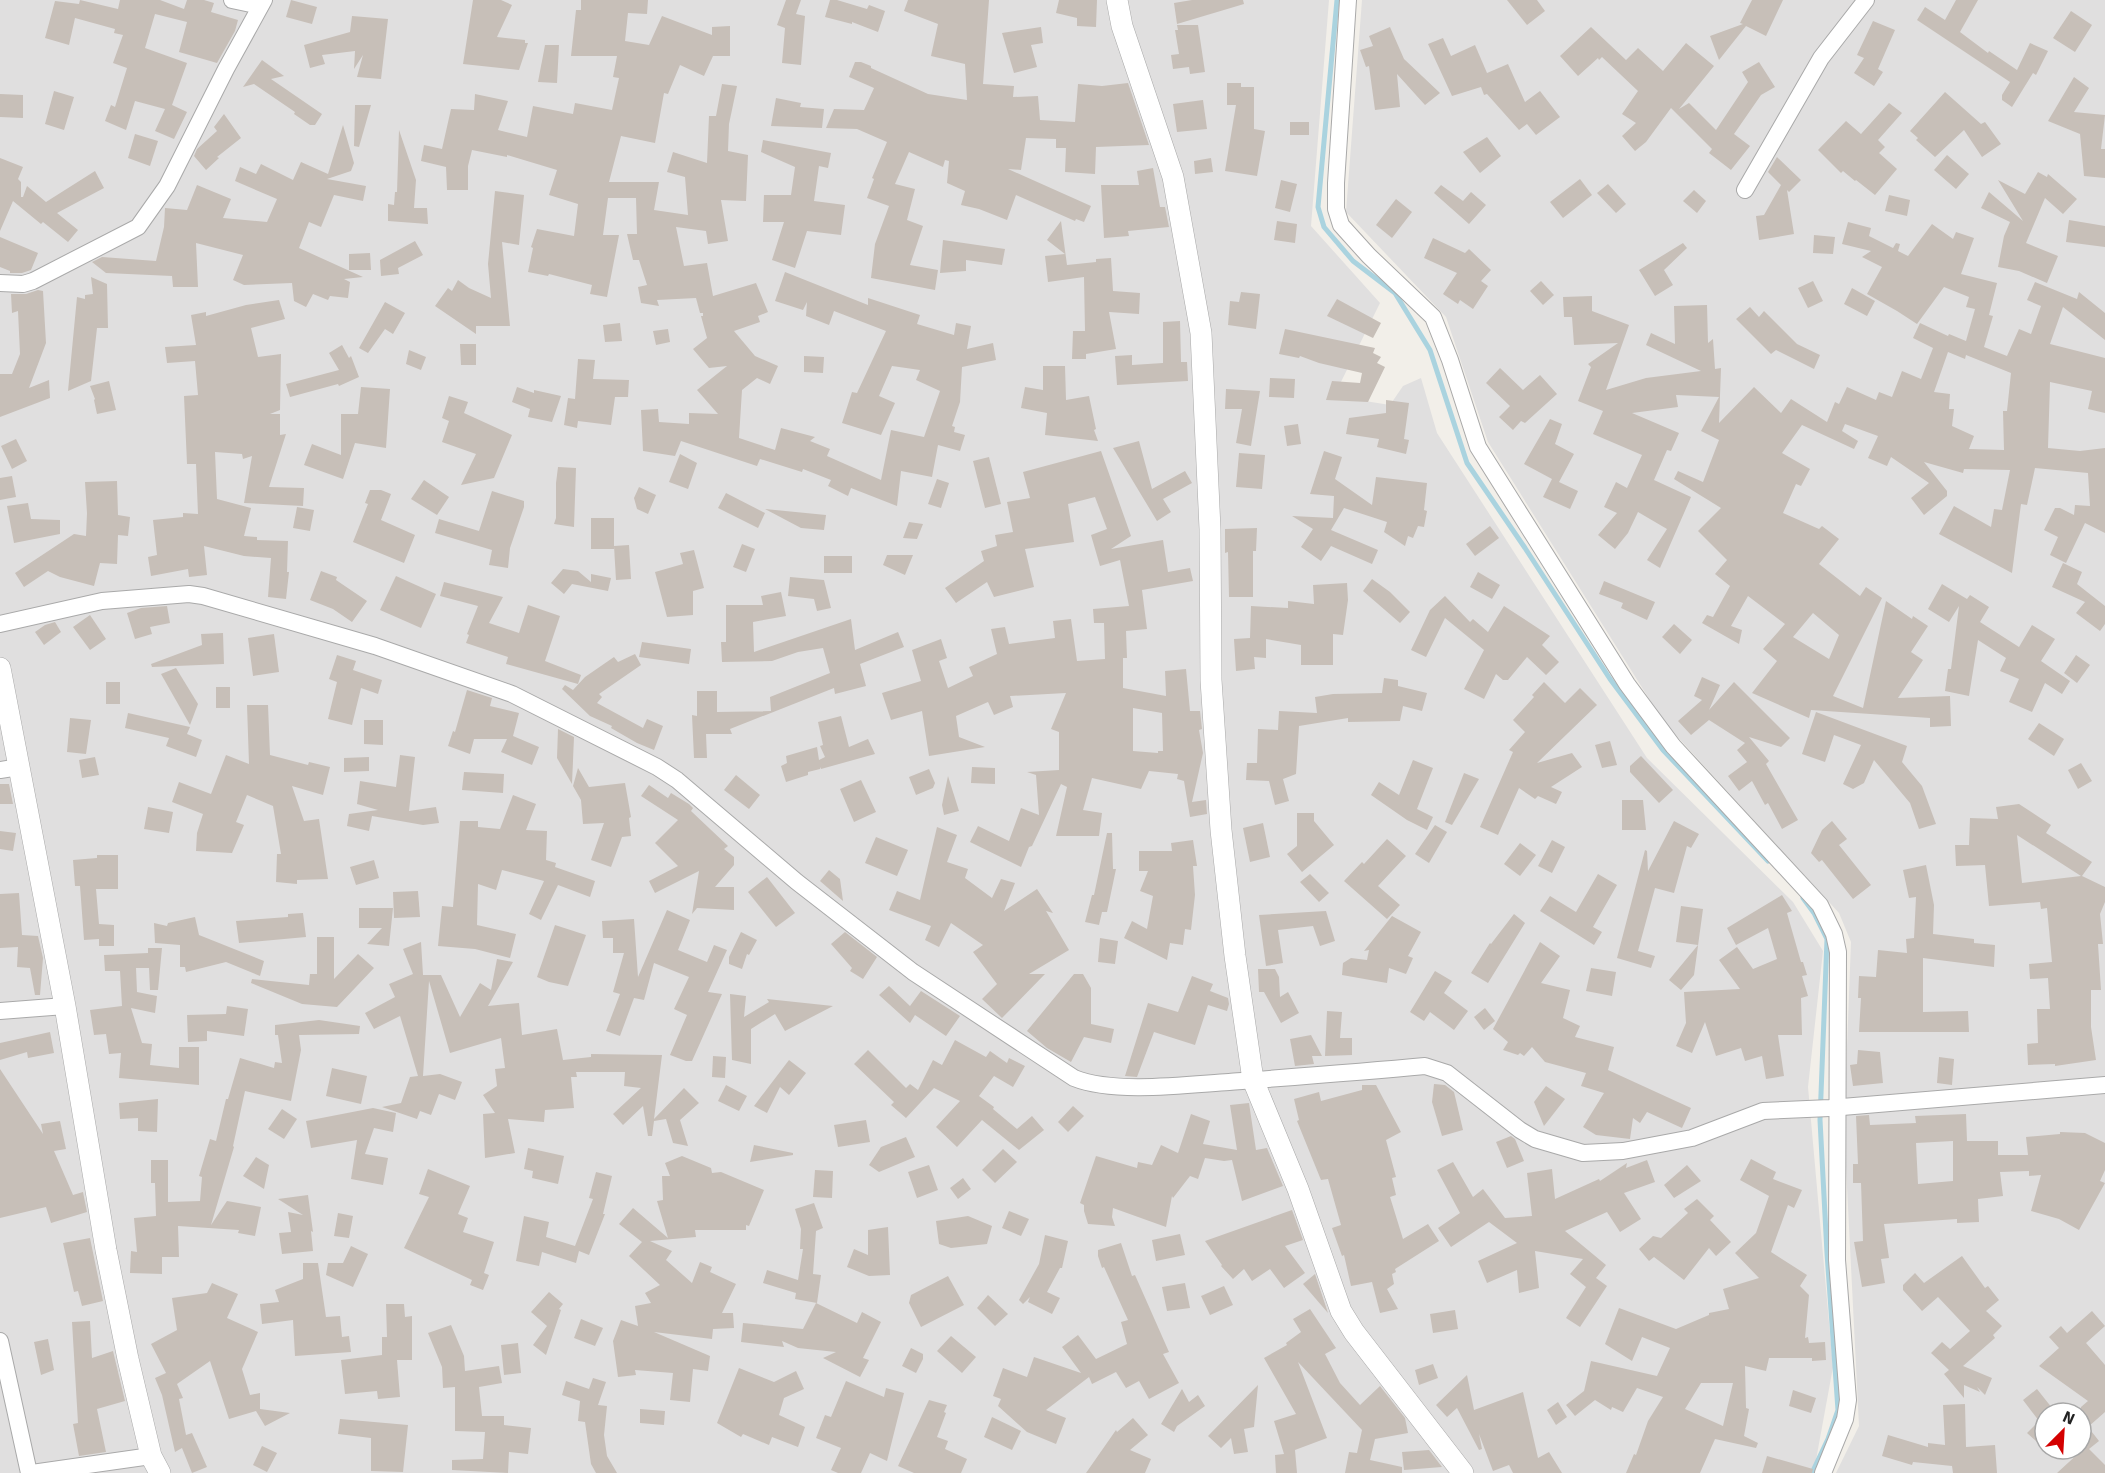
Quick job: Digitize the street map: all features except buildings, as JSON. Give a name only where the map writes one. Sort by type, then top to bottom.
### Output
[{"type":"street","points":[[0,283],[23,284],[33,281],[138,227],[167,186],[262,3],[232,0]]},
{"type":"street","points":[[1117,0],[1122,26],[1173,177],[1202,333],[1210,529],[1211,680],[1220,819],[1235,956],[1253,1080],[1298,1189],[1341,1311],[1354,1332],[1463,1473]]},
{"type":"street","points":[[1348,0],[1336,183],[1336,209],[1341,225],[1433,317],[1450,360],[1478,447],[1628,684],[1673,746],[1820,906],[1834,934],[1838,952],[1833,1108],[1838,1260],[1848,1400],[1845,1419],[1823,1473]]},
{"type":"street","points":[[1745,190],[1821,58],[1866,0]]},
{"type":"street","points":[[0,624],[102,601],[189,594],[203,596],[375,646],[504,691],[668,773],[797,882],[913,972],[1074,1078],[1102,1086],[1172,1086],[1425,1066],[1447,1073],[1520,1130],[1535,1139],[1583,1153],[1623,1151],[1692,1138],[1763,1111],[1833,1108],[2105,1085]]},
{"type":"street","points":[[0,668],[9,768],[65,1006],[106,1250],[128,1359],[155,1464],[30,1473],[0,1341]]},
{"type":"street","points":[[0,1011],[65,1006]]},
{"type":"shaded area","points":[[0,0],[1329,0],[1311,226],[1380,303],[1334,396],[1390,405],[1403,386],[1421,378],[1437,433],[1647,758],[1793,902],[1823,951],[1808,1087],[1833,1367],[1816,1460],[1810,1473],[0,1473]]},
{"type":"shaded area","points":[[1362,0],[2105,0],[2105,1473],[1836,1473],[1859,1426],[1844,1127],[1851,942],[1839,913],[1663,721],[1488,442],[1446,317],[1346,212]]},
{"type":"waterway","points":[[1337,0],[1318,207],[1324,227],[1353,261],[1395,293],[1430,350],[1467,463],[1610,679],[1663,750],[1768,861]]},
{"type":"waterway","points":[[1803,898],[1814,913],[1827,939],[1820,1120],[1838,1410],[1828,1439],[1812,1473]]}]
